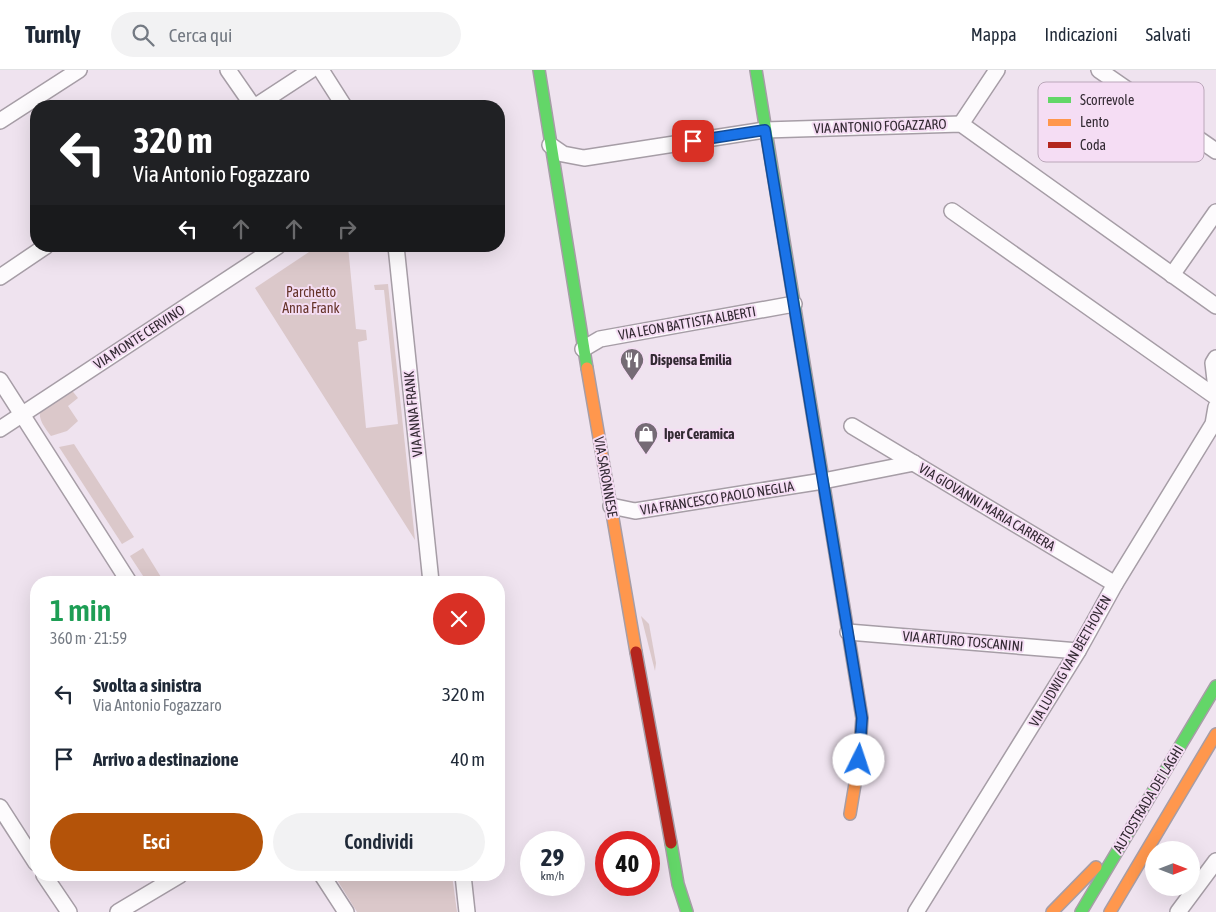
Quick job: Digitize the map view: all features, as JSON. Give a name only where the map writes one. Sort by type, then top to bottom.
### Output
[{"type":"main road","name":"VIA SARONNESE","points":[[539,70],[583,349],[645,705],[678,884],[687,912]]},
{"type":"main road","points":[[756,70],[862,718],[859,760],[850,814]]},
{"type":"main road","name":"AUTOSTRADA DEI LAGHI","points":[[1081,912],[1216,686]]},
{"type":"main road","name":"AUTOSTRADA DEI LAGHI","points":[[1110,912],[1216,734]]},
{"type":"main road","points":[[1052,912],[1128,834]]},
{"type":"main road","name":"VIA SARONNESE","points":[[674,912],[678,884]]},
{"type":"street","points":[[33,100],[79,70]]},
{"type":"street","points":[[228,70],[250,100]]},
{"type":"street","points":[[264,100],[311,70]]},
{"type":"street","points":[[321,70],[340,100]]},
{"type":"street","points":[[961,124],[997,70]]},
{"type":"street","points":[[1099,70],[1116,82]]},
{"type":"street","points":[[0,121],[30,102]]},
{"type":"street","name":"VIA ANTONIO FOGAZZARO","points":[[550,145],[563,154],[584,158],[765,130],[961,124],[1216,306]]},
{"type":"street","points":[[1204,143],[1216,151]]},
{"type":"street","points":[[952,211],[1216,397]]},
{"type":"street","points":[[1172,275],[1216,212]]},
{"type":"street","points":[[0,277],[37,252]]},
{"type":"street","name":"VIA MONTE CERVINO","points":[[0,429],[269,252]]},
{"type":"street","name":"VIA ANNA FRANK","points":[[397,252],[430,576]]},
{"type":"street","name":"VIA LEON BATTISTA ALBERTI","points":[[583,349],[600,339],[794,304]]},
{"type":"street","points":[[1216,358],[1213,362],[1216,390]]},
{"type":"street","points":[[0,380],[125,576]]},
{"type":"street","name":"VIA LUDWIG VAN BEETHOVEN","points":[[916,912],[1078,651],[1114,584],[1213,424],[1216,407]]},
{"type":"street","points":[[852,426],[914,463]]},
{"type":"street","name":"VIA GIOVANNI MARIA CARRERA","points":[[823,481],[914,463],[1114,584]]},
{"type":"street","name":"VIA FRANCESCO PAOLO NEGLIA","points":[[611,506],[635,511],[823,481]]},
{"type":"street","name":"VIA ARTURO TOSCANINI","points":[[848,632],[1078,651]]},
{"type":"street","points":[[0,808],[30,854]]},
{"type":"street","points":[[1178,912],[1216,861]]},
{"type":"street","points":[[48,881],[69,912]]},
{"type":"street","points":[[118,912],[170,881]]},
{"type":"street","points":[[326,881],[346,912]]},
{"type":"street","points":[[464,881],[467,912]]},
{"type":"green space","name":"Parchetto Anna Frank","points":[[309,252],[349,252],[356,329],[366,330],[367,340],[358,342],[366,428],[398,424],[384,290],[375,290],[374,285],[388,284],[415,540],[255,288]]},
{"type":"green space","points":[[70,388],[78,398],[68,406],[78,421],[67,431],[51,436],[41,419],[41,407]]},
{"type":"green space","points":[[74,444],[134,537],[122,544],[59,447]]},
{"type":"green space","points":[[143,548],[160,576],[143,576],[130,556]]},
{"type":"green space","points":[[641,616],[649,624],[656,663],[655,671]]},
{"type":"green space","points":[[338,881],[453,881],[457,912],[357,912]]},
{"type":"traffic: fast","points":[[539,70],[587,368]]},
{"type":"traffic: fast","points":[[756,70],[837,565]]},
{"type":"traffic: fast","points":[[1081,912],[1216,686]]},
{"type":"traffic: fast","points":[[671,843],[678,884],[687,912]]},
{"type":"traffic: slow","points":[[587,368],[636,652]]},
{"type":"traffic: slow","points":[[837,565],[862,718],[859,760],[850,814]]},
{"type":"traffic: slow","points":[[1110,912],[1216,734]]},
{"type":"traffic: slow","points":[[1052,912],[1096,867]]},
{"type":"traffic: jam","points":[[636,652],[671,843]]},
{"type":"place","name":"Dispensa Emilia","points":[[632,381]]},
{"type":"place","name":"Iper Ceramica","points":[[646,455]]},
{"type":"route","points":[[693,141],[765,130],[862,718],[859,760]]}]
